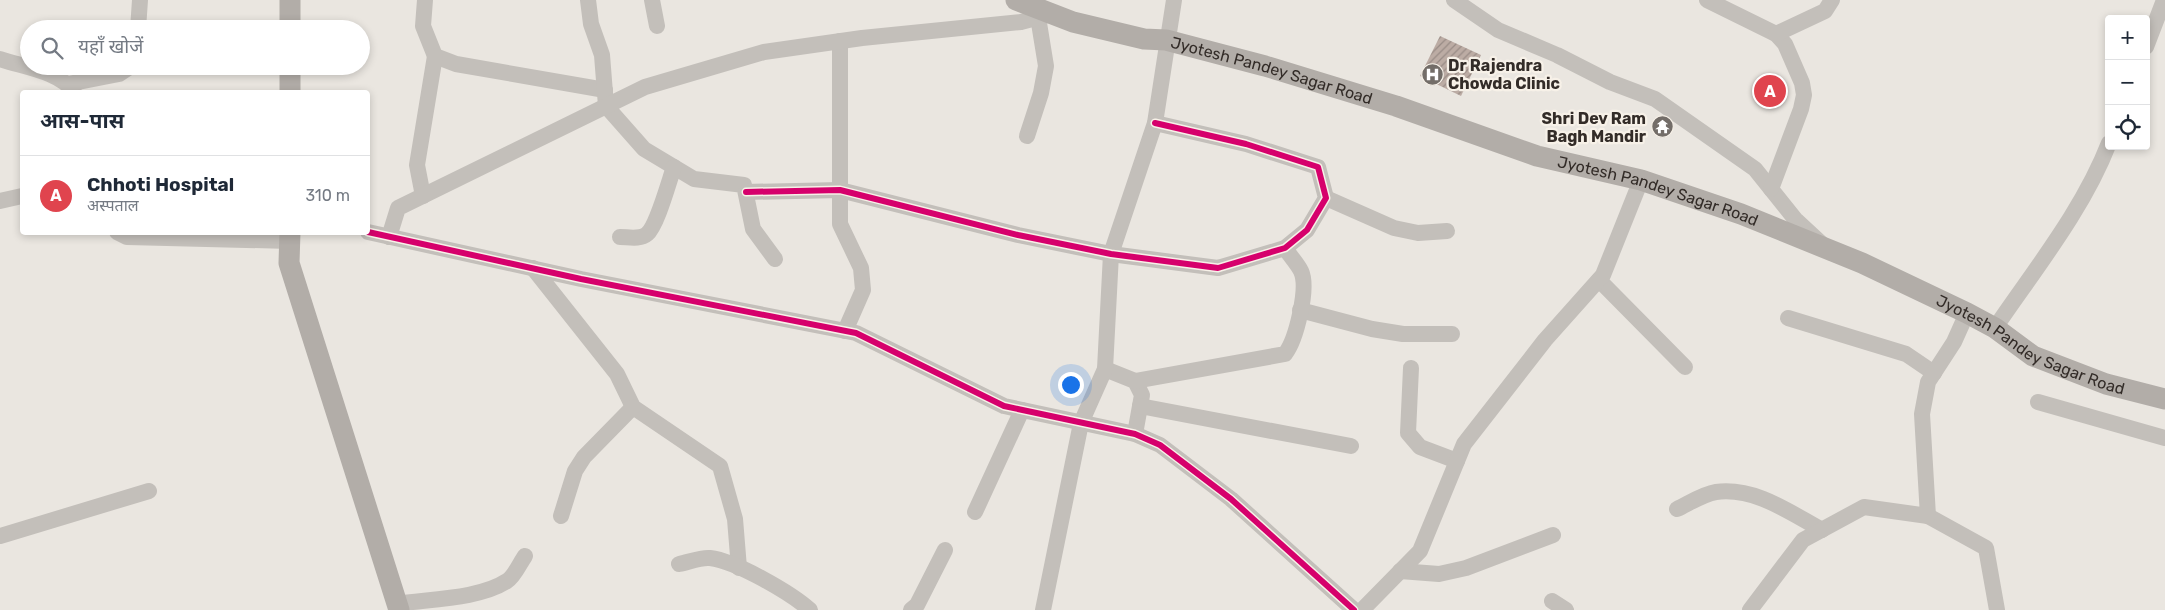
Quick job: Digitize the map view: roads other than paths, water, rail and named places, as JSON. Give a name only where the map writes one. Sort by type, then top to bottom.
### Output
[{"type":"main road","points":[[290,0],[290,20]]},
{"type":"main road","name":"Jyotesh Pandey Sagar Road","points":[[1016,0],[1044,15],[1144,39],[1166,40],[1265,66],[1377,100],[1537,156],[1641,180],[1741,214],[1862,263],[1967,313],[1996,328],[2034,356],[2106,384],[2165,399]]},
{"type":"main road","points":[[290,75],[290,90]]},
{"type":"main road","points":[[290,237],[289,263],[398,607]]},
{"type":"street","points":[[139,20],[140,0]]},
{"type":"street","points":[[423,196],[417,165],[435,56],[423,26],[424,0]]},
{"type":"street","points":[[588,0],[591,24],[602,55],[606,106],[644,149],[694,179],[744,185],[753,229],[775,259]]},
{"type":"street","points":[[652,0],[657,26]]},
{"type":"street","points":[[1043,610],[1082,423],[1105,370],[1111,254],[1154,123],[1174,0]]},
{"type":"street","points":[[1454,0],[1498,30],[1558,55],[1610,82],[1655,99],[1755,169],[1795,219],[1829,250]]},
{"type":"street","points":[[1707,0],[1776,34],[1785,44],[1802,83],[1804,95],[1801,109],[1770,189]]},
{"type":"street","points":[[1776,34],[1826,10],[1832,0]]},
{"type":"street","points":[[2150,36],[2164,0]]},
{"type":"street","points":[[389,237],[398,208],[645,88],[764,52],[840,41],[1020,22],[1044,15],[1046,66],[1041,93],[1027,136]]},
{"type":"street","points":[[840,41],[840,224],[861,268],[863,290],[861,299],[845,331]]},
{"type":"street","points":[[435,56],[456,64],[605,90]]},
{"type":"street","points":[[0,59],[20,66]]},
{"type":"street","points":[[49,75],[71,88],[116,75]]},
{"type":"street","points":[[746,192],[840,190],[1018,235],[1111,254],[1218,268],[1285,248],[1307,230],[1326,198],[1318,167],[1246,144],[1154,123]]},
{"type":"street","points":[[1996,328],[2074,212],[2106,150]]},
{"type":"street","points":[[620,237],[640,238],[647,234],[653,226],[674,167]]},
{"type":"street","points":[[1362,610],[1420,551],[1464,444],[1534,354],[1603,275],[1641,180]]},
{"type":"street","points":[[0,201],[20,196]]},
{"type":"street","points":[[1326,198],[1394,228],[1418,233],[1447,231]]},
{"type":"street","points":[[370,232],[533,268],[856,333],[1004,406],[1135,434],[1160,445],[1231,499],[1354,610]]},
{"type":"street","points":[[123,235],[127,237],[290,237]]},
{"type":"street","points":[[1105,370],[1135,381],[1285,354],[1293,340],[1303,287],[1301,272],[1285,248]]},
{"type":"street","points":[[533,268],[617,374],[633,407],[720,466],[735,519],[740,568]]},
{"type":"street","points":[[1598,280],[1685,367]]},
{"type":"street","points":[[1300,310],[1372,329],[1403,334],[1452,334]]},
{"type":"street","points":[[1928,516],[1922,414],[1928,382],[1954,342],[1967,313]]},
{"type":"street","points":[[1788,318],[1906,354],[1934,373]]},
{"type":"street","points":[[1411,368],[1408,433],[1420,447],[1457,461]]},
{"type":"street","points":[[1135,381],[1142,395],[1135,434]]},
{"type":"street","points":[[2038,402],[2165,438]]},
{"type":"street","points":[[1140,406],[1351,446]]},
{"type":"street","points":[[561,516],[575,471],[584,457],[633,407]]},
{"type":"street","points":[[975,512],[1022,410]]},
{"type":"street","points":[[0,536],[149,491]]},
{"type":"street","points":[[1677,509],[1714,492],[1738,491],[1761,497],[1822,530]]},
{"type":"street","points":[[1750,610],[1803,540],[1864,507],[1928,516],[1986,548],[1997,610]]},
{"type":"street","points":[[1400,571],[1439,574],[1466,568],[1553,535]]},
{"type":"street","points":[[911,610],[917,605],[945,550]]},
{"type":"street","points":[[398,607],[467,594],[509,581],[525,556]]},
{"type":"street","points":[[679,564],[710,558],[740,568],[797,598],[810,610]]},
{"type":"place","name":"Dr Rajendra Chowda Clinic","points":[[1432,74]]},
{"type":"place","name":"Chhoti Hospital","points":[[1770,91]]},
{"type":"place","name":"Shri Dev Ram Bagh Mandir","points":[[1662,127]]}]
